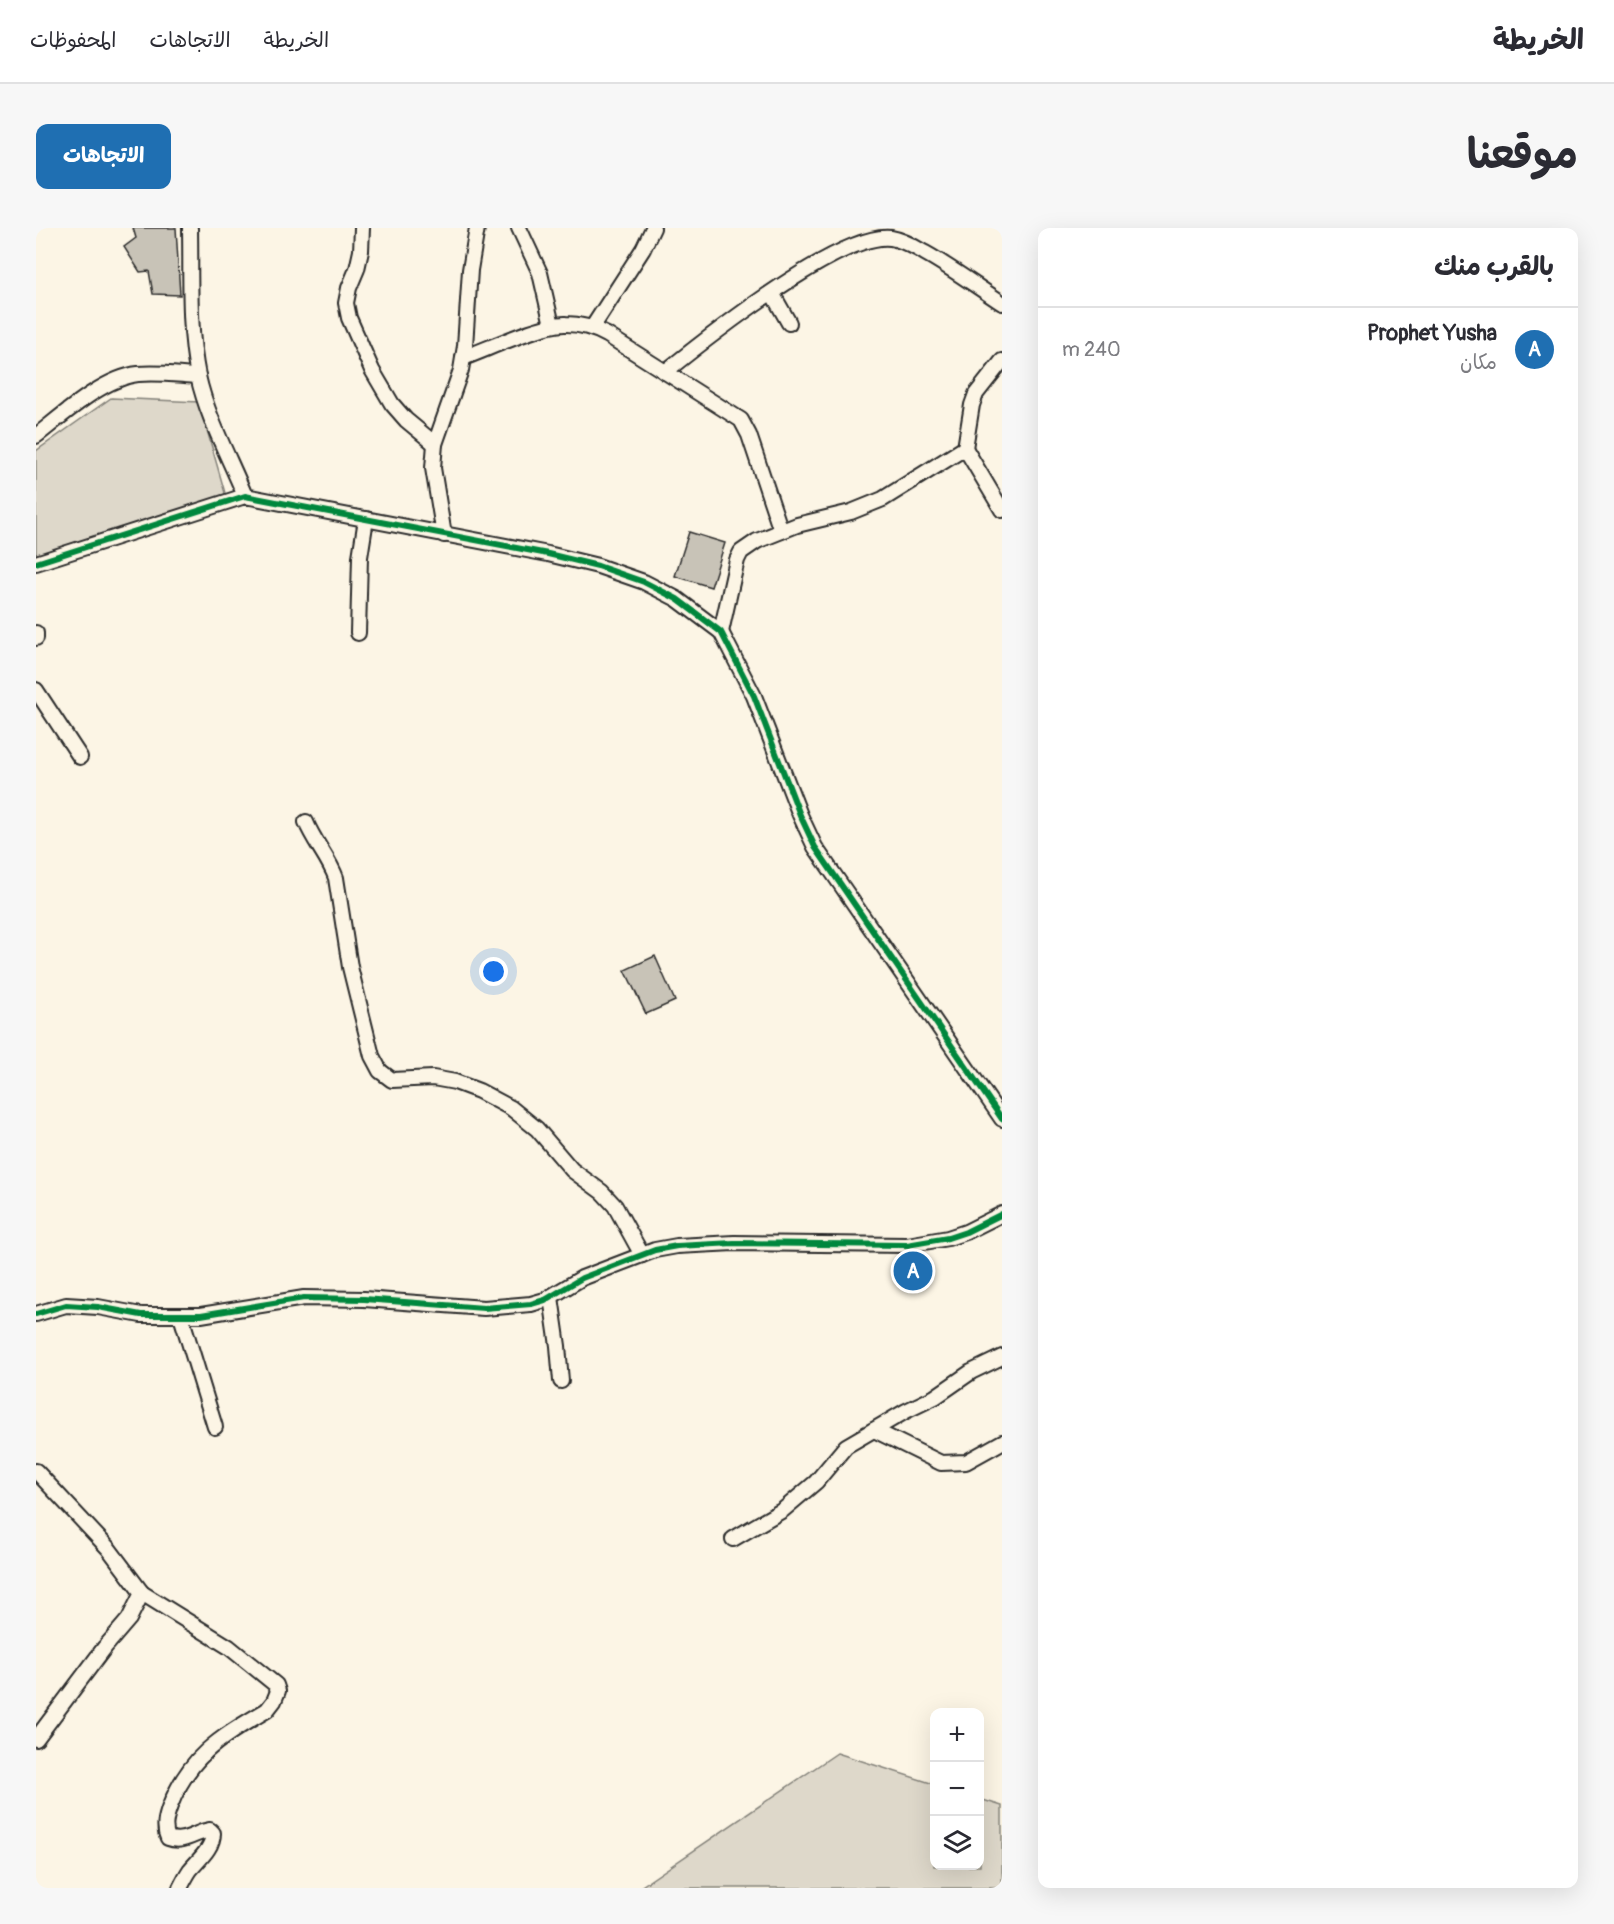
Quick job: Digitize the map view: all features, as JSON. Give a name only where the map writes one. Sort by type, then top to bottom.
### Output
[{"type":"street","points":[[190,228],[192,334],[198,376],[207,406],[246,496]]},
{"type":"street","points":[[362,228],[359,260],[346,303],[349,318],[372,370],[392,404],[406,420],[435,444]]},
{"type":"street","points":[[444,535],[433,468],[435,444],[453,395],[463,358],[470,270],[477,228]]},
{"type":"street","points":[[519,228],[540,273],[552,325]]},
{"type":"street","points":[[592,327],[643,249],[652,228]]},
{"type":"street","points":[[665,372],[736,317],[812,267],[863,241],[880,237],[904,242],[952,268],[1002,303]]},
{"type":"street","points":[[772,293],[789,323]]},
{"type":"street","points":[[463,358],[552,325],[592,327],[741,420],[749,435],[781,531]]},
{"type":"street","points":[[1002,361],[976,394],[965,448],[1002,510]]},
{"type":"street","points":[[36,436],[102,388],[122,378],[137,374],[198,376]]},
{"type":"street","points":[[721,632],[737,560],[741,552],[757,541],[781,531],[867,506],[905,487],[965,448]]},
{"type":"street","points":[[36,563],[246,496],[548,554],[598,566],[644,582],[677,599],[721,632],[754,696],[800,815],[815,847],[1002,1119]]},
{"type":"street","points":[[358,633],[360,557],[366,519]]},
{"type":"street","points":[[36,690],[80,757]]},
{"type":"street","points":[[306,822],[336,878],[350,967],[372,1056],[380,1071],[392,1080],[433,1078],[454,1082],[479,1091],[511,1108],[537,1129],[572,1170],[602,1192],[615,1206],[642,1255]]},
{"type":"street","points":[[36,1314],[66,1305],[98,1307],[141,1315],[181,1316],[234,1311],[303,1298],[364,1299],[484,1308],[531,1304],[582,1278],[642,1255],[677,1246],[831,1243],[907,1245],[948,1238],[966,1232],[1002,1214]]},
{"type":"street","points":[[550,1296],[561,1381]]},
{"type":"street","points":[[181,1316],[215,1427]]},
{"type":"street","points":[[734,1539],[783,1510],[816,1482],[846,1446],[936,1397],[971,1372],[1002,1357]]},
{"type":"street","points":[[874,1430],[941,1463],[966,1462],[1002,1442]]},
{"type":"street","points":[[36,1471],[109,1549],[142,1593],[229,1647],[276,1685],[278,1691],[267,1710],[205,1751],[192,1765],[176,1792],[165,1826],[168,1838],[176,1841],[205,1831],[210,1830],[213,1833],[210,1846],[188,1873],[180,1888]]},
{"type":"street","points":[[36,1739],[105,1647],[129,1619],[142,1593]]},
{"type":"shaded area","points":[[111,398],[199,402],[227,500],[36,558],[36,451]]},
{"type":"shaded area","points":[[837,1753],[930,1783],[930,1870],[984,1870],[984,1800],[1002,1806],[1002,1888],[639,1888]]},
{"type":"building","points":[[133,228],[176,228],[180,295],[153,294],[149,271],[140,272],[124,247],[136,238]]},
{"type":"building","points":[[689,532],[725,543],[711,587],[675,576]]},
{"type":"building","points":[[655,956],[675,1001],[646,1014],[625,970]]},
{"type":"cycle path","points":[[36,563],[245,496],[548,554],[598,566],[644,582],[677,599],[721,632],[754,696],[800,815],[815,847],[1002,1119]]},
{"type":"cycle path","points":[[36,1314],[66,1305],[98,1307],[141,1315],[201,1315],[304,1298],[364,1299],[484,1308],[531,1304],[545,1300],[582,1278],[655,1250],[677,1246],[734,1243],[907,1245],[948,1238],[966,1232],[1002,1214]]},
{"type":"place","name":"Prophet Yusha","points":[[913,1271]]}]
